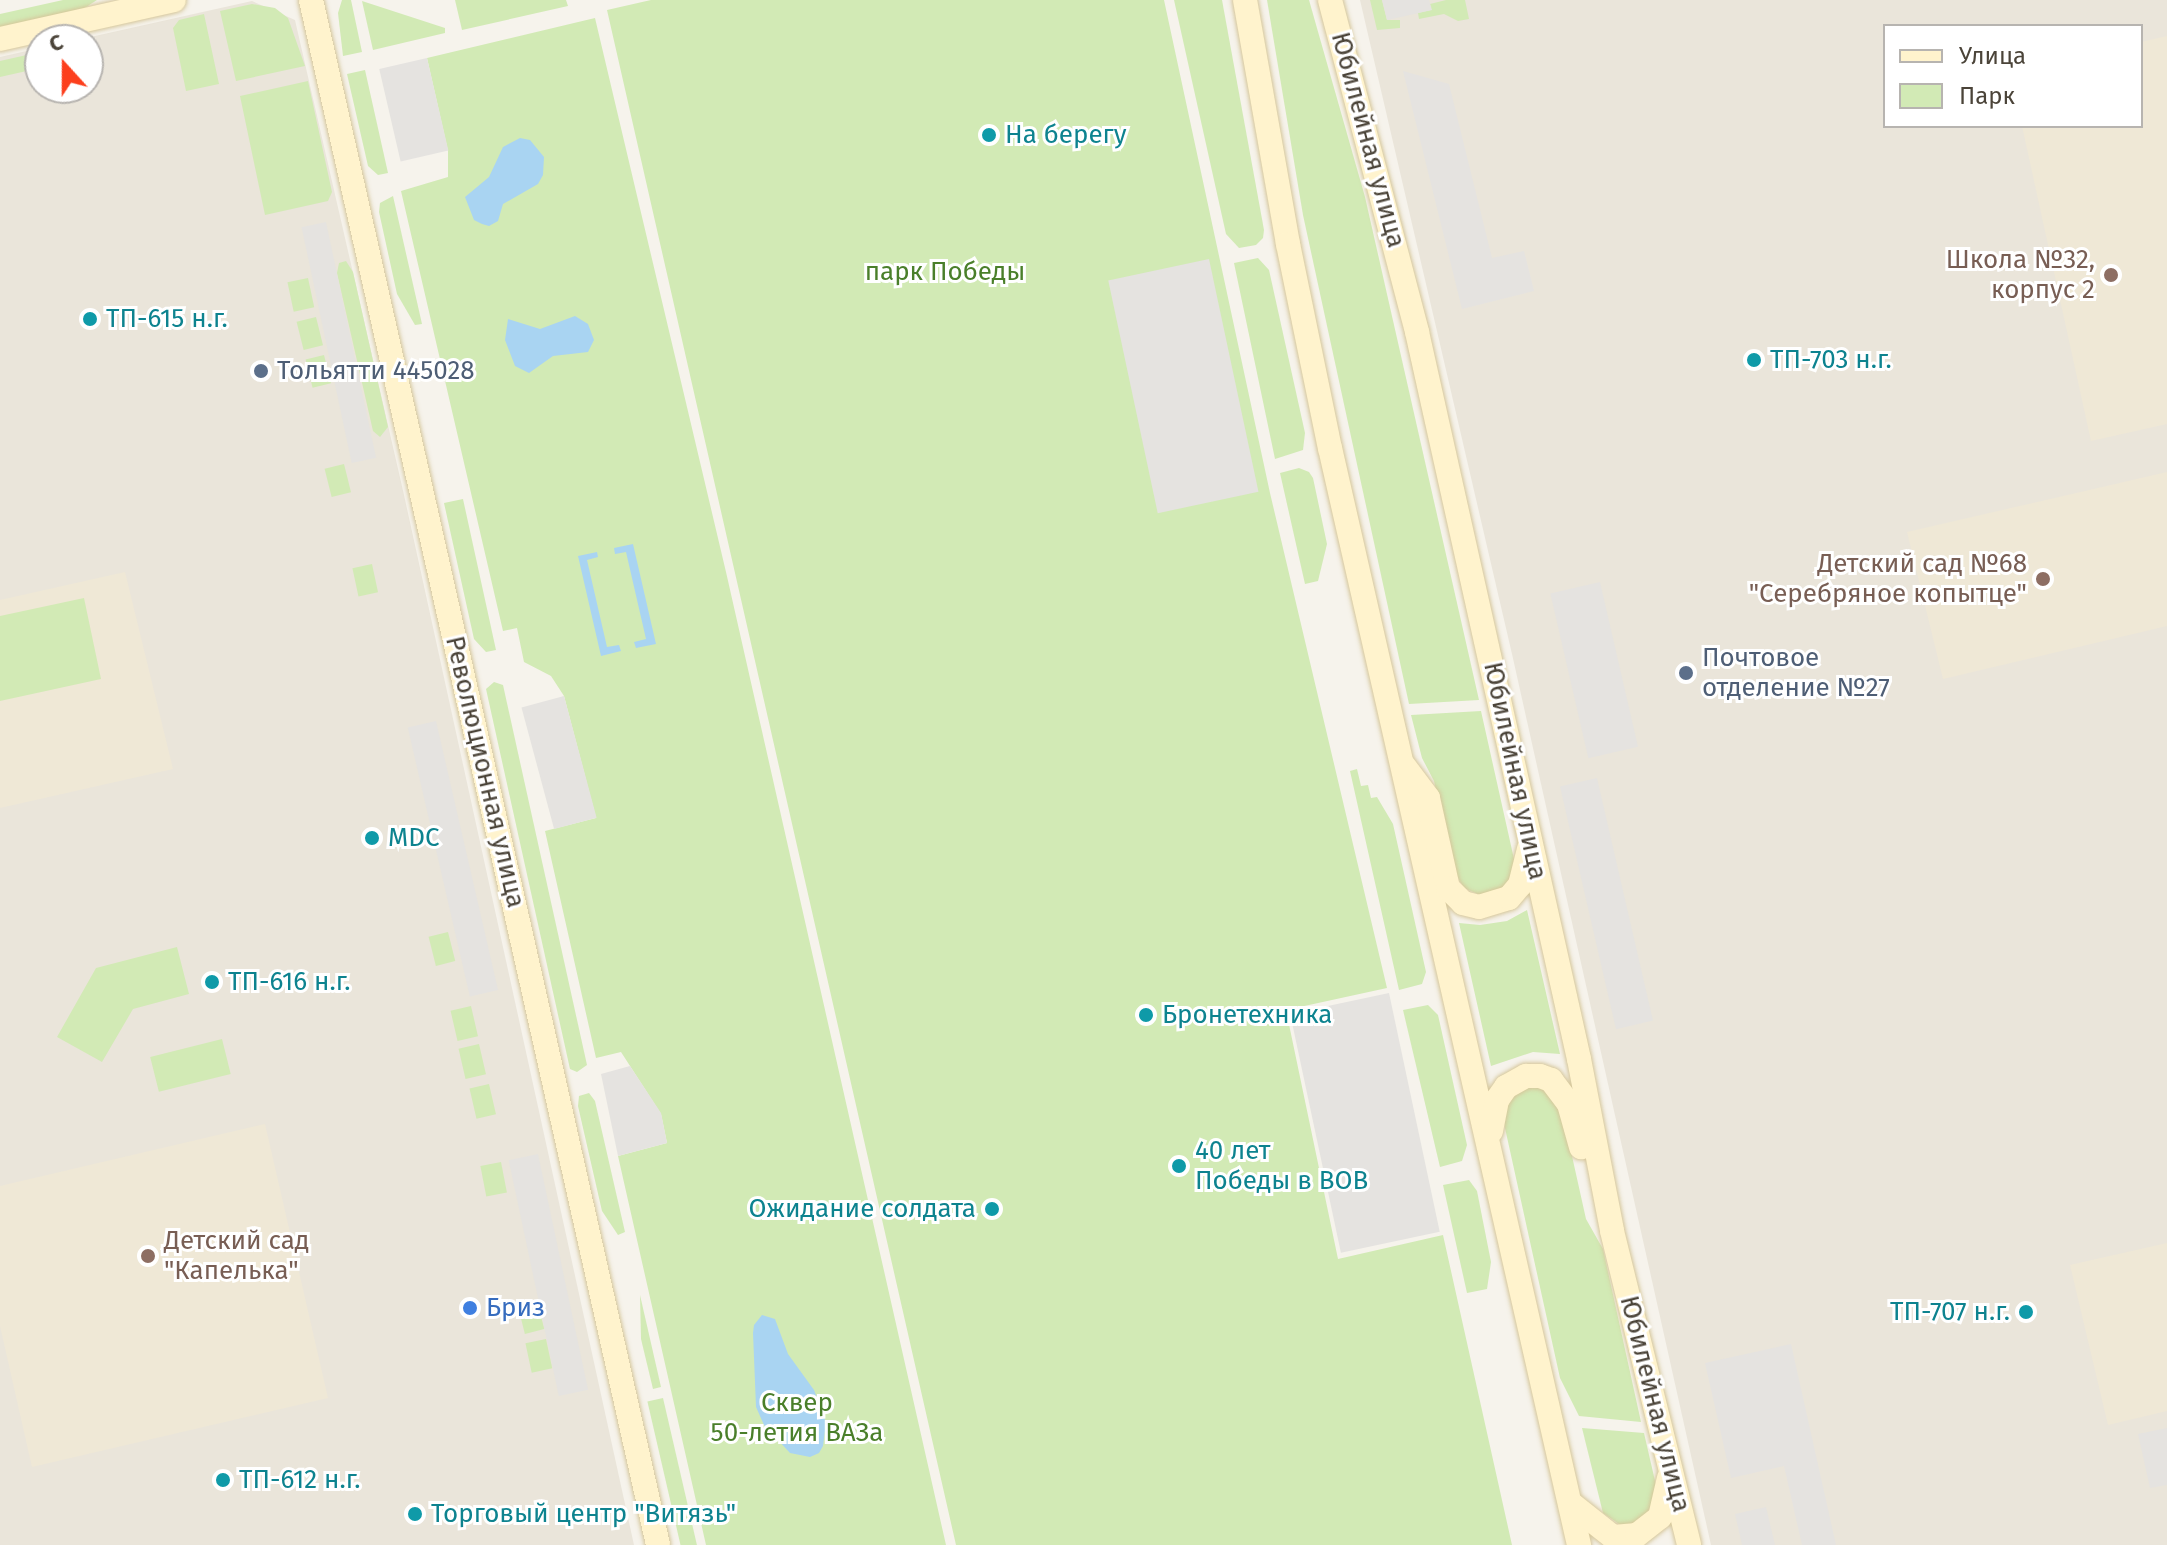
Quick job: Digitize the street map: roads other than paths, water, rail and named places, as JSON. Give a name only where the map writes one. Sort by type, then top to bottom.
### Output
[{"type":"main road","points":[[0,39],[174,0]]},
{"type":"main road","name":"Революционная улица","points":[[311,0],[658,1545]]},
{"type":"main road","points":[[1245,0],[1288,244],[1398,758],[1489,1142],[1579,1545]]},
{"type":"main road","name":"Юбилейная улица","points":[[1330,0],[1417,332],[1579,1059],[1612,1231],[1689,1545]]},
{"type":"main road","points":[[1398,758],[1428,798],[1448,888],[1463,903],[1479,907],[1509,898],[1520,885],[1530,843]]},
{"type":"main road","points":[[1489,1142],[1497,1100],[1506,1087],[1526,1076],[1551,1080],[1569,1104],[1592,1195],[1612,1231]]},
{"type":"main road","points":[[1570,1503],[1613,1537],[1637,1535],[1660,1517],[1667,1498],[1671,1466]]},
{"type":"water","points":[[520,138],[530,140],[544,157],[543,175],[538,184],[503,204],[498,221],[489,226],[474,220],[465,197],[489,177],[503,147]]},
{"type":"water","points":[[575,316],[588,324],[594,340],[588,352],[553,356],[529,373],[515,366],[505,340],[508,319],[540,329]]},
{"type":"water","points":[[633,544],[656,644],[636,648],[634,642],[646,639],[626,552],[615,554],[614,548]]},
{"type":"water","points":[[597,552],[598,557],[587,560],[607,647],[619,645],[621,651],[601,656],[578,556]]},
{"type":"water","points":[[762,1315],[775,1319],[788,1354],[814,1390],[821,1408],[826,1423],[823,1446],[819,1453],[810,1457],[790,1453],[764,1425],[756,1407],[753,1333],[754,1325]]},
{"type":"place","name":"На берегу","points":[[989,135]]},
{"type":"place","name":"Школа №32, корпус 2","points":[[2111,275]]},
{"type":"place","name":"ТП-615 н.г.","points":[[90,319]]},
{"type":"place","name":"ТП-703 н.г.","points":[[1754,360]]},
{"type":"place","name":"Тольятти 445028","points":[[261,371]]},
{"type":"place","name":"Детский сад №68 \"Серебряное копытце\"","points":[[2043,579]]},
{"type":"place","name":"Почтовое отделение №27","points":[[1686,673]]},
{"type":"place","name":"MDC","points":[[372,838]]},
{"type":"place","name":"ТП-616 н.г.","points":[[212,982]]},
{"type":"place","name":"Бронетехника","points":[[1146,1015]]},
{"type":"place","name":"40 лет Победы в ВОВ","points":[[1179,1166]]},
{"type":"place","name":"Ожидание солдата","points":[[992,1209]]},
{"type":"place","name":"Детский сад \"Капелька\"","points":[[148,1256]]},
{"type":"place","name":"Бриз","points":[[470,1308]]},
{"type":"place","name":"ТП-707 н.г.","points":[[2026,1312]]},
{"type":"place","name":"ТП-612 н.г.","points":[[223,1480]]},
{"type":"place","name":"Торговый центр \"Витязь\"","points":[[415,1514]]},
{"type":"park label","name":"парк Победы","points":[[945,272]]},
{"type":"park label","name":"Сквер 50-летия ВАЗа","points":[[797,1418]]}]
